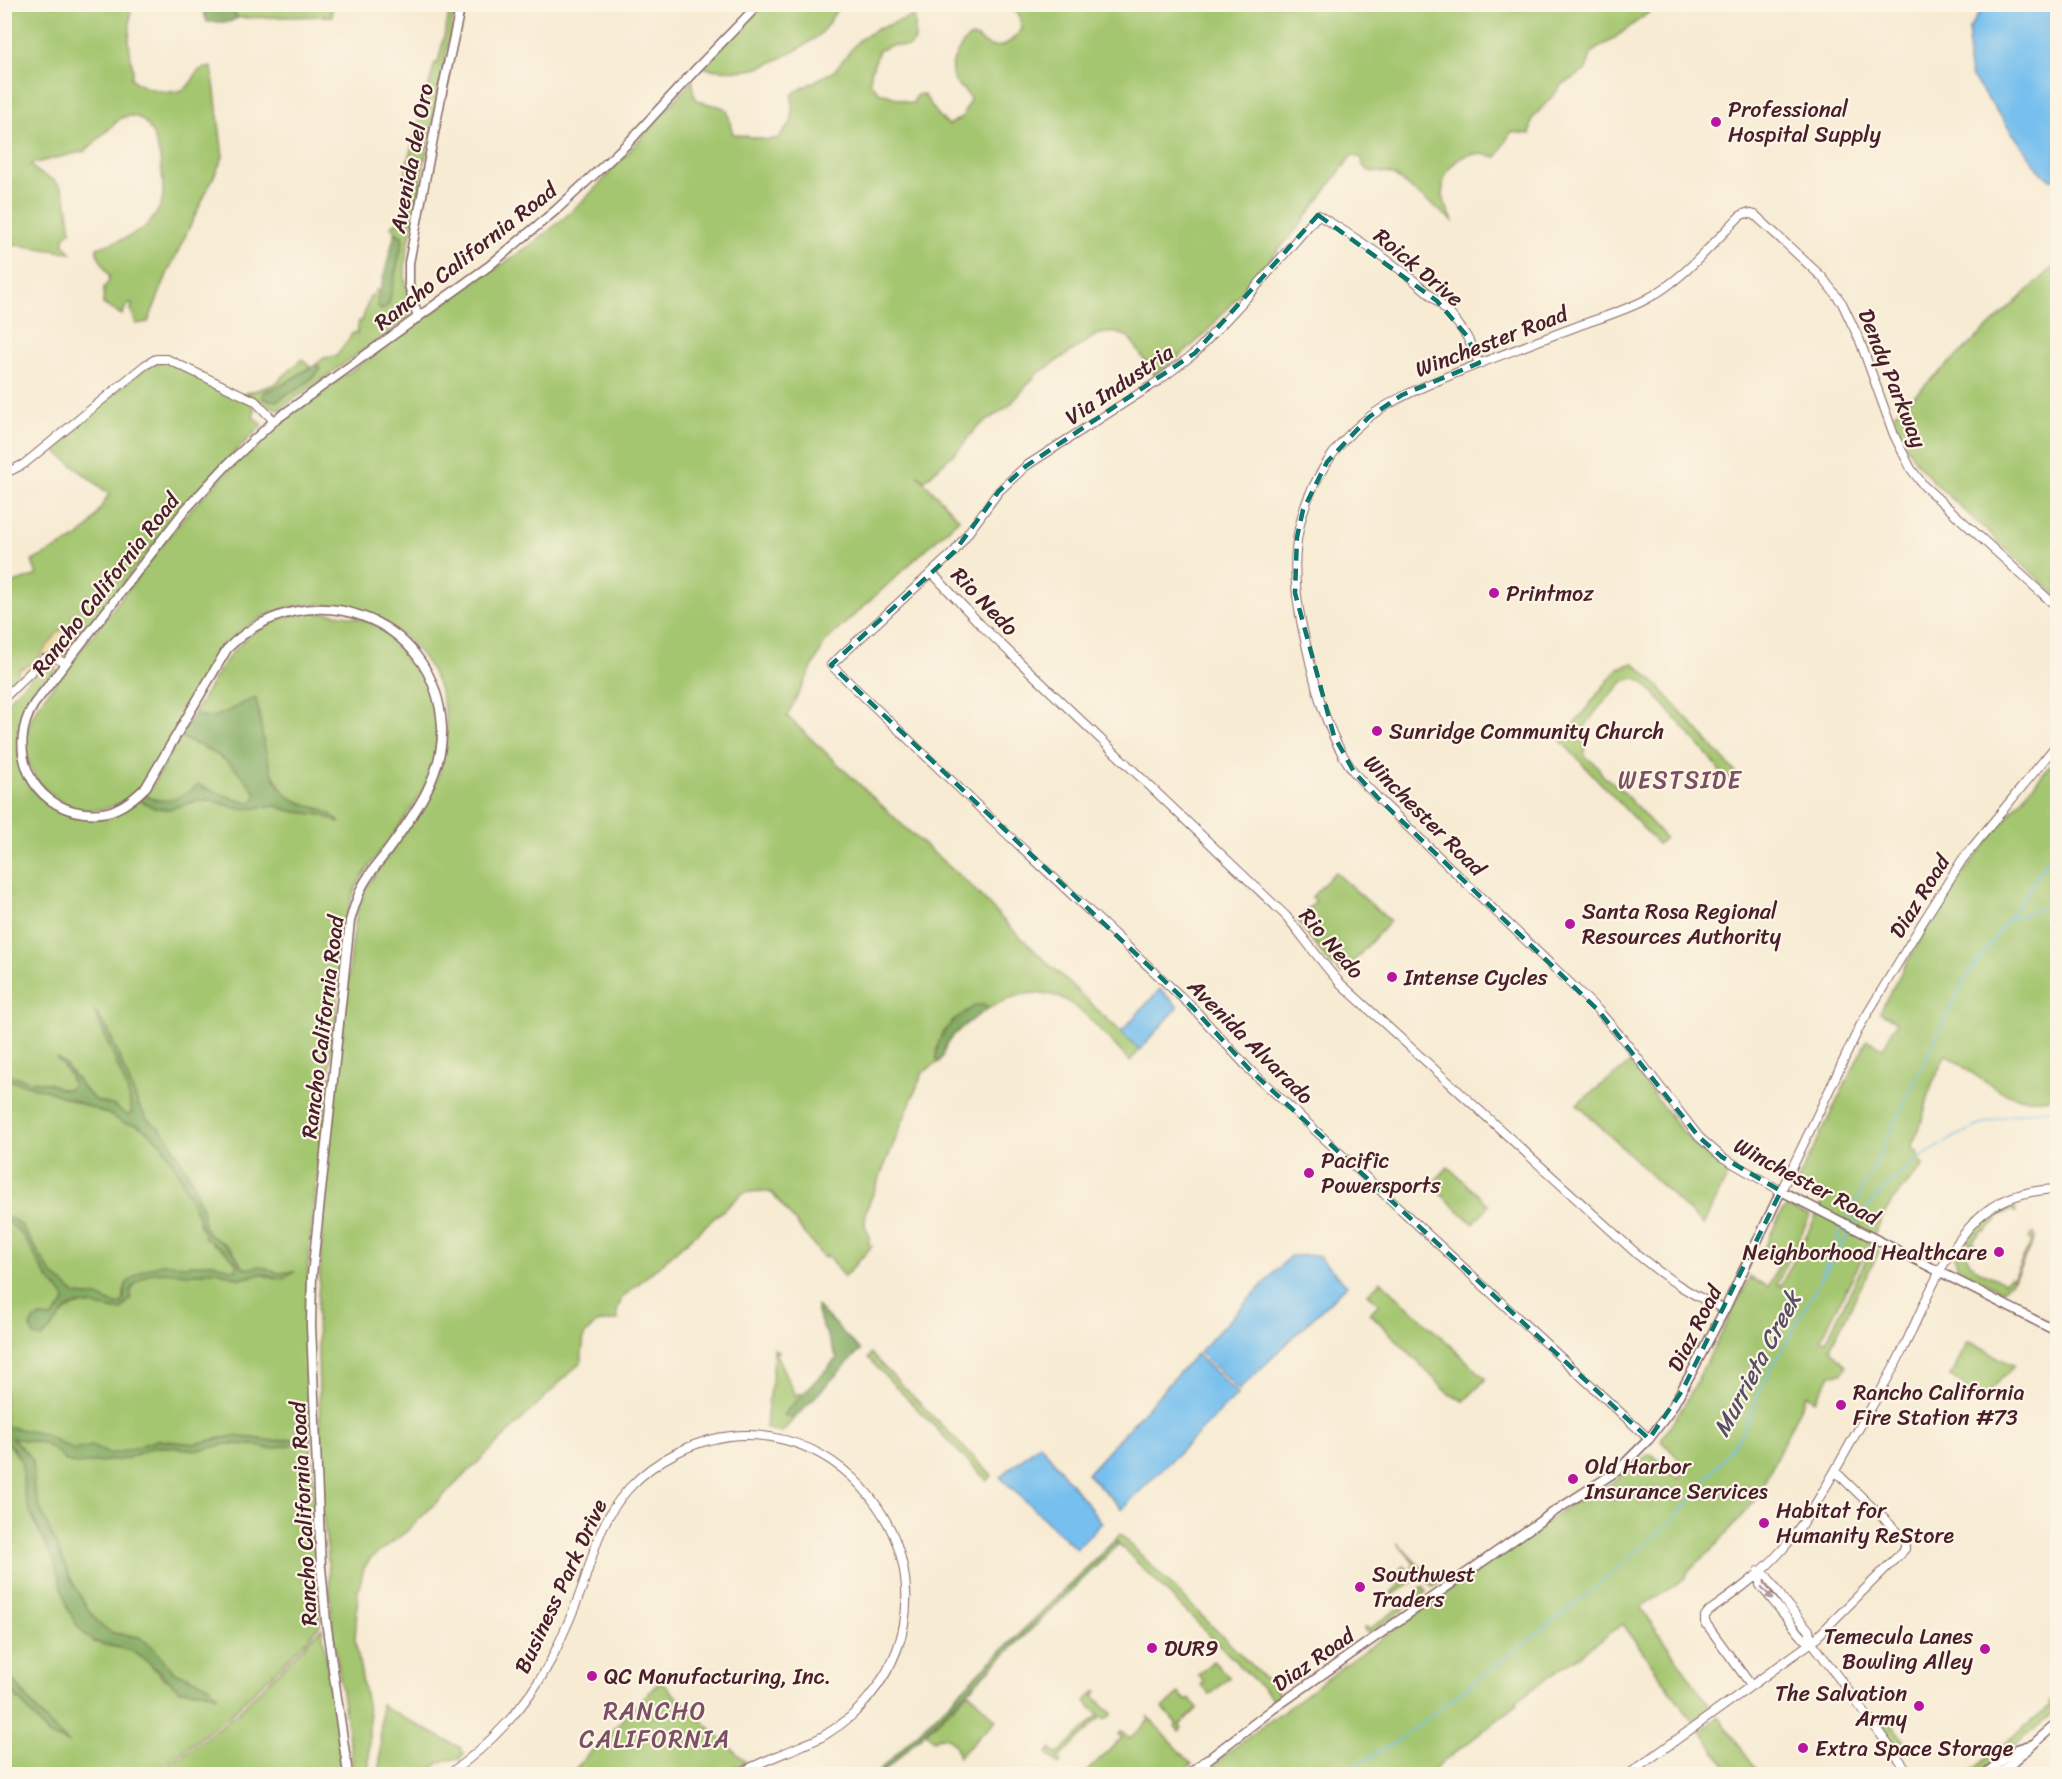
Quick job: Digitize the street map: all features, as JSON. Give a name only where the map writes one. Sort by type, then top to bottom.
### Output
[{"type":"main road","name":"Avenida del Oro","points":[[418,318],[409,285],[409,263],[441,92],[461,4]]},
{"type":"main road","name":"Rancho California Road","points":[[348,1774],[326,1622],[321,1567],[312,1367],[312,1275],[350,921],[368,876],[417,808],[432,781],[442,743],[438,702],[431,681],[421,663],[403,641],[379,624],[361,615],[335,609],[303,609],[277,616],[244,633],[227,649],[146,787],[136,798],[116,809],[88,814],[60,807],[41,793],[29,776],[22,755],[22,734],[29,711],[184,510],[228,464],[274,421],[418,318],[520,241],[629,142],[759,4]]},
{"type":"main road","name":"Winchester Road","points":[[1781,1191],[2058,1332]]},
{"type":"main road","name":"Diaz Road","points":[[1189,1774],[1273,1708],[1552,1513],[1617,1471],[1649,1439],[1670,1411],[1725,1309],[1781,1191]]},
{"type":"main road","points":[[1999,1774],[2058,1723]]},
{"type":"main road","points":[[1986,1774],[2017,1749],[2030,1745]]},
{"type":"street","name":"Winchester Road","points":[[1746,213],[1740,216],[1675,281],[1661,291],[1622,310],[1479,363],[1402,395],[1369,417],[1334,452],[1311,490],[1298,526],[1294,578],[1296,600],[1308,656],[1324,714],[1354,772],[1381,801],[1598,1010],[1699,1137],[1732,1164],[1781,1191]]},
{"type":"street","name":"Dendy Parkway","points":[[1746,213],[1755,215],[1822,277],[1842,303],[1860,341],[1894,435],[1906,461],[1924,486],[2058,608]]},
{"type":"street","name":"Roick Drive","points":[[1318,215],[1365,244],[1437,302],[1467,336],[1479,363]]},
{"type":"street","name":"Via Industria","points":[[831,665],[954,552],[999,491],[1026,466],[1157,382],[1195,353],[1318,215]]},
{"type":"street","points":[[4,474],[30,460],[145,365],[156,359],[167,359],[255,401],[274,421]]},
{"type":"street","name":"Rio Nedo","points":[[932,573],[989,632],[1286,916],[1316,956],[1340,982],[1661,1274],[1687,1292],[1725,1309]]},
{"type":"street","points":[[4,698],[44,658],[55,657],[65,664]]},
{"type":"street","name":"Avenida Alvarado","points":[[831,665],[1193,1008],[1256,1076],[1649,1439]]},
{"type":"street","name":"Diaz Road","points":[[1781,1191],[1860,1026],[1921,925],[1962,860],[2058,743]]},
{"type":"street","points":[[1751,1685],[1705,1622],[1705,1616],[1780,1551],[1814,1507],[1899,1358],[1940,1272],[1961,1237],[1990,1207],[2020,1195],[2058,1189]]},
{"type":"street","name":"Business Park Drive","points":[[449,1774],[471,1759],[506,1724],[530,1694],[550,1661],[579,1595],[598,1537],[621,1496],[642,1476],[676,1453],[700,1443],[739,1436],[763,1437],[798,1444],[818,1453],[852,1476],[879,1506],[891,1530],[903,1566],[906,1592],[902,1628],[893,1657],[886,1673],[868,1698],[854,1713],[827,1734],[748,1772],[738,1774]]},
{"type":"street","points":[[1629,1774],[1812,1642],[1905,1549],[1902,1536],[1835,1471]]},
{"type":"street","points":[[1759,1571],[1760,1585],[1804,1639],[1812,1642],[1910,1774]]},
{"type":"street","points":[[1203,1762],[1215,1774]]},
{"type":"highlighted area","points":[[1318,215],[1437,301],[1467,336],[1479,363],[1402,395],[1369,417],[1327,462],[1303,510],[1297,537],[1295,593],[1334,736],[1354,772],[1378,798],[1598,1010],[1699,1137],[1722,1157],[1781,1191],[1682,1391],[1649,1439],[1250,1070],[1193,1008],[831,665],[954,552],[999,491],[1026,466],[1195,353]]},
{"type":"green space","points":[[4,5],[131,5],[129,43],[133,72],[131,78],[150,89],[168,92],[183,90],[192,82],[198,71],[212,67],[223,157],[168,272],[148,322],[136,324],[131,310],[132,304],[127,305],[122,315],[103,304],[104,288],[109,281],[109,276],[97,253],[97,248],[140,231],[151,221],[162,202],[160,157],[156,142],[143,120],[133,116],[121,118],[85,151],[31,164],[62,189],[71,231],[64,237],[64,244],[71,253],[11,244],[4,189]]},
{"type":"green space","points":[[201,5],[227,5],[238,18],[229,22],[207,22]]},
{"type":"green space","points":[[227,5],[332,5],[332,16],[238,18]]},
{"type":"green space","points":[[451,5],[456,5],[406,256],[405,276],[411,307],[410,317],[279,410],[244,394],[275,384],[302,359],[310,367],[282,385],[266,400],[277,401],[300,387],[320,370],[317,364],[324,358],[336,356],[353,333],[357,333],[359,321],[362,321],[370,296],[373,296],[376,290],[380,291],[377,302],[380,310],[390,298],[403,240],[391,226],[400,221],[400,213],[404,211],[407,164],[435,63],[438,63]]},
{"type":"green space","points":[[763,5],[840,5],[825,29],[817,37],[773,62],[746,70],[702,67]]},
{"type":"green space","points":[[1008,5],[1659,5],[1591,54],[1586,70],[1563,84],[1532,119],[1530,134],[1511,132],[1497,157],[1469,155],[1455,162],[1443,183],[1445,203],[1453,221],[1392,174],[1369,171],[1363,166],[1362,158],[1352,155],[1301,224],[1204,335],[1173,362],[1154,375],[1127,336],[1112,332],[1096,335],[1037,374],[1009,406],[977,427],[960,448],[925,480],[917,474],[959,519],[826,641],[787,716],[912,834],[969,884],[1014,931],[1140,1050],[1130,1061],[1084,1013],[1069,1002],[1053,995],[1035,993],[1014,997],[989,1008],[985,1005],[951,1022],[936,1059],[939,1062],[923,1072],[866,1211],[865,1225],[870,1238],[868,1243],[872,1246],[844,1277],[827,1255],[824,1258],[772,1193],[754,1191],[743,1193],[622,1298],[617,1311],[618,1320],[596,1323],[584,1336],[581,1362],[406,1532],[370,1559],[364,1568],[358,1591],[355,1640],[369,1716],[369,1774],[354,1774],[332,1624],[327,1546],[322,1511],[317,1312],[326,1178],[357,911],[367,886],[430,795],[439,773],[446,741],[444,707],[433,675],[415,648],[391,627],[363,613],[332,605],[301,606],[270,614],[241,631],[230,641],[211,665],[149,776],[123,802],[102,809],[85,809],[54,798],[33,773],[27,757],[26,740],[30,722],[38,705],[188,512],[251,448],[298,409],[561,221],[604,179],[693,80],[693,92],[697,100],[727,110],[733,134],[768,140],[779,138],[792,121],[792,96],[795,92],[834,71],[859,40],[875,30],[912,16],[915,18],[915,41],[908,47],[893,45],[879,50],[871,72],[870,83],[879,92],[910,103],[913,103],[917,95],[923,94],[938,115],[949,125],[962,117],[970,100],[967,93],[954,79],[952,67],[954,60],[969,37],[975,37],[995,47],[1004,45],[1016,36],[1022,29],[1019,15]]},
{"type":"green space","points":[[395,233],[402,236],[403,240],[389,304],[382,310],[378,308],[377,302]]},
{"type":"green space","points":[[2057,264],[2057,596],[1936,484],[1917,463],[1902,439],[1894,414]]},
{"type":"green space","points":[[162,360],[251,403],[255,410],[253,417],[263,425],[215,471],[186,503],[68,654],[65,654],[73,637],[35,662],[18,670],[18,680],[5,693],[5,586],[37,575],[32,561],[77,538],[90,526],[109,494],[50,447],[145,368]]},
{"type":"green space","points":[[317,364],[320,370],[300,388],[277,401],[263,398],[263,392],[282,385]]},
{"type":"green space","points":[[330,613],[371,623],[403,648],[422,672],[428,684],[435,704],[438,724],[431,770],[422,790],[358,884],[348,909],[309,1253],[306,1305],[311,1437],[273,1441],[253,1438],[221,1438],[193,1444],[158,1440],[109,1454],[96,1448],[74,1450],[5,1426],[5,1220],[20,1231],[48,1278],[61,1291],[65,1299],[64,1304],[52,1318],[40,1317],[33,1321],[30,1327],[34,1336],[46,1334],[67,1310],[80,1304],[121,1310],[136,1283],[151,1273],[159,1271],[197,1274],[215,1270],[240,1279],[261,1274],[275,1279],[293,1272],[278,1273],[267,1268],[247,1269],[241,1266],[236,1255],[226,1245],[209,1235],[204,1226],[202,1209],[191,1179],[158,1127],[147,1119],[139,1106],[108,1030],[96,1013],[128,1089],[133,1114],[127,1115],[114,1106],[95,1100],[58,1059],[73,1083],[70,1089],[61,1089],[48,1083],[5,1075],[5,704],[44,664],[52,661],[55,663],[56,669],[27,709],[18,736],[19,760],[26,780],[39,797],[56,808],[76,815],[97,816],[118,811],[139,800],[155,808],[168,809],[197,801],[211,800],[240,809],[276,806],[290,811],[322,815],[322,809],[306,805],[285,795],[269,767],[266,753],[243,702],[213,717],[194,714],[223,665],[246,639],[277,620],[297,614]]},
{"type":"green space","points":[[1634,663],[1656,684],[1736,773],[1726,782],[1716,765],[1645,683],[1634,678],[1623,682],[1600,706],[1586,726],[1584,755],[1598,767],[1603,776],[1619,787],[1665,838],[1658,844],[1561,741],[1618,668]]},
{"type":"green space","points":[[256,698],[266,755],[277,782],[285,793],[295,800],[325,811],[340,823],[322,815],[290,811],[276,806],[240,809],[211,800],[197,801],[168,809],[155,808],[139,800],[145,795],[152,799],[166,801],[185,794],[198,785],[240,801],[249,803],[255,800],[256,793],[232,765],[204,747],[180,737],[194,714],[211,717]]},
{"type":"green space","points":[[180,737],[214,753],[238,770],[248,779],[254,789],[256,800],[249,803],[240,801],[198,785],[179,797],[166,801],[152,799],[145,795]]},
{"type":"green space","points":[[2057,757],[2057,1098],[2029,1099],[2006,1093],[1985,1082],[1946,1054],[1932,1084],[1920,1127],[1912,1145],[1913,1150],[1918,1152],[1923,1166],[1886,1211],[1821,1339],[1826,1341],[1872,1247],[1879,1251],[1830,1348],[1846,1366],[1842,1374],[1830,1375],[1815,1401],[1807,1394],[1755,1501],[1711,1551],[1689,1570],[1685,1578],[1641,1608],[1711,1708],[1693,1722],[1623,1624],[1516,1701],[1518,1704],[1430,1772],[1431,1774],[1223,1774],[1215,1765],[1219,1759],[1342,1667],[1571,1504],[1607,1486],[1649,1454],[1653,1455],[1678,1479],[1686,1467],[1662,1441],[1662,1438],[1686,1402],[1750,1277],[1768,1287],[1782,1259],[1763,1250],[1782,1211],[1789,1207],[1810,1216],[1777,1284],[1781,1286],[1827,1194],[1822,1191],[1818,1199],[1802,1191],[1797,1182],[1867,1040],[1883,1048],[1897,1022],[1880,1012],[1921,938],[1956,884]]},
{"type":"green space","points":[[1335,872],[1390,921],[1342,974],[1326,959],[1298,921],[1316,901],[1312,897]]},
{"type":"green space","points":[[976,1005],[985,1005],[989,1008],[956,1033],[947,1044],[939,1062],[936,1059],[937,1049],[943,1033],[954,1021]]},
{"type":"green space","points":[[94,1010],[108,1030],[139,1106],[147,1119],[167,1136],[191,1179],[202,1209],[204,1226],[209,1235],[226,1245],[236,1255],[241,1266],[247,1269],[259,1266],[278,1273],[294,1272],[280,1279],[265,1274],[239,1278],[213,1271],[193,1274],[159,1272],[145,1277],[130,1290],[131,1298],[121,1310],[76,1305],[69,1308],[41,1338],[34,1336],[30,1327],[33,1321],[39,1317],[52,1318],[64,1304],[65,1299],[47,1277],[25,1239],[5,1220],[5,1215],[20,1224],[52,1274],[76,1295],[99,1297],[114,1304],[120,1304],[124,1300],[126,1284],[142,1271],[163,1263],[185,1266],[213,1263],[232,1270],[236,1269],[237,1265],[227,1253],[205,1238],[198,1216],[175,1166],[163,1146],[150,1133],[137,1125],[124,1123],[108,1114],[48,1091],[5,1079],[5,1075],[10,1075],[29,1081],[48,1083],[61,1089],[70,1089],[73,1083],[56,1057],[64,1063],[95,1100],[114,1106],[127,1115],[132,1114],[127,1089]]},
{"type":"green space","points":[[1630,1063],[1687,1136],[1729,1173],[1703,1225],[1577,1104]]},
{"type":"green space","points":[[5,1079],[48,1091],[108,1114],[124,1123],[137,1125],[150,1133],[163,1146],[175,1166],[198,1216],[200,1227],[213,1244],[233,1257],[237,1265],[236,1269],[232,1270],[213,1263],[185,1266],[163,1263],[124,1290],[124,1300],[120,1304],[114,1304],[99,1297],[76,1295],[52,1274],[20,1224],[5,1215]]},
{"type":"green space","points":[[1448,1167],[1489,1205],[1473,1224],[1431,1185]]},
{"type":"green space","points":[[2014,1203],[2016,1212],[2013,1209],[1996,1218],[1998,1220],[1974,1239],[1974,1245],[1965,1240],[1986,1219]]},
{"type":"green space","points":[[2034,1233],[2035,1238],[2014,1279],[2002,1291],[1958,1269],[1955,1258],[1962,1247],[1968,1252],[1970,1263],[1980,1271],[2004,1282],[2010,1277],[2013,1278],[2032,1241],[2029,1239],[2031,1234]]},
{"type":"green space","points":[[1381,1281],[1486,1379],[1464,1401],[1449,1394],[1370,1313],[1379,1304],[1368,1294]]},
{"type":"green space","points":[[817,1306],[860,1350],[794,1419],[783,1415],[837,1358],[817,1313]]},
{"type":"green space","points":[[1968,1341],[2014,1366],[1979,1402],[1951,1376]]},
{"type":"green space","points":[[774,1349],[779,1352],[776,1354],[795,1395],[800,1393],[802,1395],[784,1414],[794,1419],[781,1433],[766,1428]]},
{"type":"green space","points":[[871,1354],[992,1476],[987,1481],[868,1358]]},
{"type":"green space","points":[[5,1426],[44,1434],[74,1450],[91,1446],[109,1454],[126,1451],[157,1440],[193,1444],[234,1436],[273,1441],[311,1437],[311,1443],[269,1449],[255,1445],[227,1444],[198,1450],[154,1447],[125,1459],[78,1464],[66,1461],[43,1443],[12,1438],[33,1460],[34,1489],[40,1508],[72,1581],[88,1610],[102,1627],[113,1633],[139,1637],[153,1647],[174,1672],[201,1682],[210,1687],[218,1696],[205,1691],[179,1690],[140,1656],[125,1649],[97,1643],[77,1625],[66,1602],[54,1561],[27,1502],[21,1462],[13,1448],[5,1441]]},
{"type":"green space","points":[[11,1437],[43,1443],[66,1461],[78,1464],[125,1459],[154,1447],[198,1450],[227,1444],[255,1445],[269,1449],[311,1443],[320,1625],[230,1715],[154,1774],[5,1774],[4,1685],[49,1735],[68,1742],[44,1719],[5,1670],[5,1441],[23,1464],[23,1489],[27,1504],[53,1558],[60,1579],[93,1642],[132,1651],[150,1664],[163,1678],[193,1691],[205,1691],[216,1696],[190,1677],[174,1672],[139,1637],[113,1633],[102,1627],[88,1610],[72,1581],[40,1508],[34,1489],[33,1460]]},
{"type":"green space","points":[[1120,1534],[1281,1695],[1286,1695],[1276,1702],[1115,1540]]},
{"type":"green space","points":[[1115,1540],[1119,1544],[882,1774],[876,1774]]},
{"type":"green space","points":[[1397,1543],[1439,1584],[1432,1586],[1412,1566],[1415,1563]]},
{"type":"green space","points":[[1404,1566],[1416,1579],[1393,1595],[1391,1593],[1404,1579],[1398,1572]]},
{"type":"green space","points":[[1423,1586],[1427,1591],[1423,1596],[1371,1633],[1367,1633],[1364,1629],[1366,1627],[1369,1629],[1419,1594],[1417,1590]]},
{"type":"green space","points":[[322,1628],[343,1774],[159,1774],[236,1714]]},
{"type":"green space","points":[[1213,1661],[1229,1677],[1210,1695],[1201,1685],[1204,1682],[1198,1675]]},
{"type":"green space","points":[[5,1670],[44,1719],[69,1743],[49,1735],[5,1685]]},
{"type":"green space","points":[[660,1681],[746,1762],[720,1774],[576,1774],[575,1770],[583,1760]]},
{"type":"green space","points":[[1096,1691],[1094,1696],[1112,1714],[1105,1720],[1102,1717],[1098,1720],[1058,1759],[1061,1762],[1059,1765],[1047,1753],[1051,1749],[1057,1755],[1099,1715],[1085,1701]]},
{"type":"green space","points":[[969,1692],[996,1720],[959,1757],[954,1744],[948,1738],[940,1737],[934,1740],[926,1733]]},
{"type":"green space","points":[[1179,1693],[1186,1701],[1189,1698],[1198,1708],[1180,1725],[1182,1728],[1179,1731],[1175,1726],[1177,1724],[1163,1708]]},
{"type":"green space","points":[[2049,1701],[2056,1711],[2006,1752],[1998,1743],[2001,1746],[2050,1706]]},
{"type":"green space","points":[[381,1703],[383,1707],[461,1748],[464,1755],[458,1759],[439,1763],[425,1774],[380,1774]]},
{"type":"green space","points":[[1147,1716],[1192,1764],[1180,1774],[1084,1774],[1122,1738],[1119,1734],[1122,1731],[1130,1739],[1149,1720]]},
{"type":"green space","points":[[1882,1716],[1885,1719],[1887,1717],[1906,1744],[1898,1749],[1877,1720]]},
{"type":"green space","points":[[1719,1717],[1760,1774],[1732,1774],[1700,1730]]},
{"type":"green space","points":[[1990,1750],[1997,1759],[1978,1774],[1967,1774],[1991,1754]]},
{"type":"sand","points":[[64,630],[74,637],[66,650],[66,655],[56,654],[18,680],[18,670],[35,662],[59,631]]},
{"type":"water","points":[[1985,4],[2057,5],[2057,180],[2048,178],[2041,172],[1971,76],[1968,63],[1969,29]]},
{"type":"water","points":[[1160,989],[1178,1007],[1140,1050],[1121,1032]]},
{"type":"water","points":[[1317,1255],[1347,1285],[1239,1390],[1199,1352],[1290,1256]]},
{"type":"water","points":[[1196,1354],[1238,1394],[1122,1509],[1087,1474]]},
{"type":"water","points":[[1040,1444],[1102,1523],[1076,1549],[1000,1477]]},
{"type":"waterway","name":"Murrieta Creek","points":[[1847,1220],[1964,981],[2042,867],[2058,849]]},
{"type":"waterway","points":[[2005,922],[2033,910],[2058,905]]},
{"type":"waterway","points":[[1854,1225],[1893,1180],[1943,1143],[2000,1118],[2029,1111],[2058,1109]]},
{"type":"waterway","name":"Murrieta Creek","points":[[1342,1774],[1403,1737],[1588,1594],[1677,1516],[1743,1431],[1764,1382],[1815,1290],[1843,1227]]},
{"type":"waterway","points":[[1820,1281],[1850,1231]]},
{"type":"place","name":"Professional Hospital Supply","points":[[1716,122]]},
{"type":"place","name":"Printmoz","points":[[1494,593]]},
{"type":"place","name":"Sunridge Community Church","points":[[1377,731]]},
{"type":"place","name":"Santa Rosa Regional Resources Authority","points":[[1570,924]]},
{"type":"place","name":"Intense Cycles","points":[[1392,977]]},
{"type":"place","name":"Pacific Powersports","points":[[1309,1173]]},
{"type":"place","name":"Neighborhood Healthcare","points":[[1999,1252]]},
{"type":"place","name":"Rancho California Fire Station #73","points":[[1841,1405]]},
{"type":"place","name":"Old Harbor Insurance Services","points":[[1573,1479]]},
{"type":"place","name":"Habitat for Humanity ReStore","points":[[1764,1523]]},
{"type":"place","name":"Southwest Traders","points":[[1360,1587]]},
{"type":"place","name":"DUR9","points":[[1152,1648]]},
{"type":"place","name":"Temecula Lanes Bowling Alley","points":[[1985,1649]]},
{"type":"place","name":"QC Manufacturing, Inc.","points":[[592,1676]]},
{"type":"place","name":"The Salvation Army","points":[[1919,1706]]},
{"type":"place","name":"Extra Space Storage","points":[[1803,1748]]},
{"type":"district","name":"WESTSIDE","points":[[1680,780]]},
{"type":"district","name":"RANCHO CALIFORNIA","points":[[655,1725]]}]
